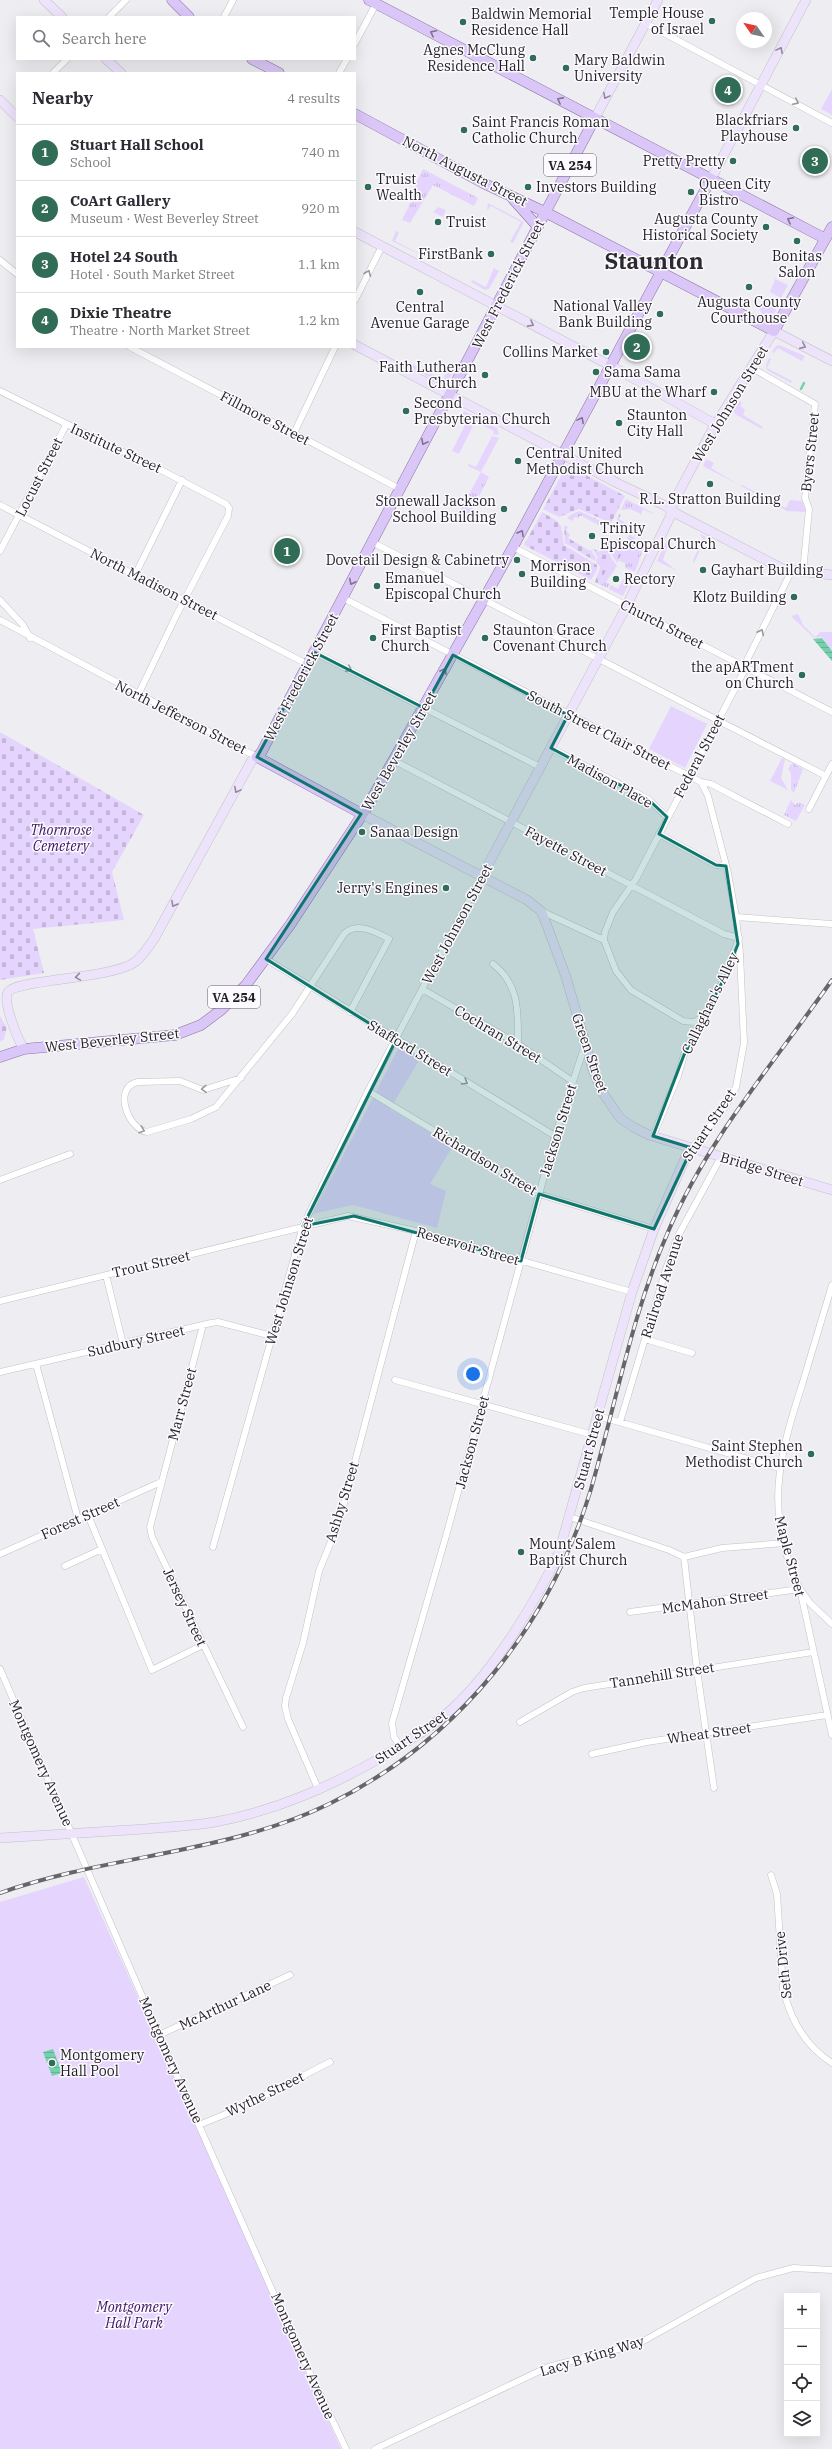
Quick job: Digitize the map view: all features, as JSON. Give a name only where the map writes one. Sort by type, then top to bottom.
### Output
[{"type":"main road","points":[[172,0],[188,16]]},
{"type":"main road","points":[[374,1],[828,240]]},
{"type":"main road","points":[[254,60],[277,72]]},
{"type":"main road","name":"North Augusta Street","points":[[356,115],[512,197],[545,212],[774,331]]},
{"type":"main road","name":"VA 254","points":[[545,212],[595,118]]},
{"type":"main road","name":"VA 254","points":[[661,272],[711,179]]},
{"type":"main road","points":[[512,197],[538,227]]},
{"type":"main road","name":"West Frederick Street","points":[[257,757],[261,753],[343,598],[545,212]]},
{"type":"main road","points":[[774,331],[828,240],[832,227]]},
{"type":"main road","name":"West Beverley Street","points":[[0,1057],[24,1049],[175,1035],[191,1030],[213,1017],[232,1000],[266,959],[362,814],[395,761],[514,547],[661,272]]},
{"type":"main road","name":"North Jefferson Street","points":[[257,757],[362,814]]},
{"type":"street","points":[[44,0],[61,16]]},
{"type":"street","points":[[110,16],[126,0]]},
{"type":"street","points":[[225,16],[233,0]]},
{"type":"street","name":"VA 254","points":[[595,118],[658,0]]},
{"type":"street","name":"VA 254","points":[[711,179],[806,0]]},
{"type":"street","points":[[356,41],[374,1]]},
{"type":"street","points":[[645,23],[832,123]]},
{"type":"street","points":[[107,60],[120,72]]},
{"type":"street","points":[[340,72],[346,60]]},
{"type":"street","points":[[54,72],[65,61]]},
{"type":"street","points":[[0,100],[16,113]]},
{"type":"street","points":[[356,233],[610,366],[715,424]]},
{"type":"street","points":[[356,298],[382,246]]},
{"type":"street","points":[[0,260],[16,273]]},
{"type":"street","points":[[774,331],[832,361]]},
{"type":"street","name":"West Johnson Street","points":[[213,1547],[303,1226],[368,1091],[626,606],[670,517],[673,503],[715,424],[752,368],[774,331]]},
{"type":"street","points":[[356,346],[563,455],[672,510],[772,564],[792,570],[832,575]]},
{"type":"street","name":"Fillmore Street","points":[[132,348],[400,489]]},
{"type":"street","points":[[294,433],[335,348]]},
{"type":"street","name":"Byers Street","points":[[752,368],[815,404],[806,498],[809,509],[803,572]]},
{"type":"street","name":"Institute Street","points":[[0,391],[66,425],[182,480],[226,504],[229,508],[228,516],[184,600]]},
{"type":"street","name":"Locust Street","points":[[0,551],[66,425]]},
{"type":"street","points":[[136,575],[182,480]]},
{"type":"street","name":"North Madison Street","points":[[0,505],[307,664]]},
{"type":"street","points":[[372,542],[717,722],[826,776]]},
{"type":"street","name":"Church Street","points":[[514,547],[832,712]]},
{"type":"street","name":"Federal Street","points":[[604,940],[604,932],[610,918],[631,885],[690,776],[792,570]]},
{"type":"street","name":"South Street Clair Street","points":[[343,598],[568,715],[702,782],[711,784],[788,824]]},
{"type":"street","points":[[0,600],[23,625],[30,638]]},
{"type":"street","points":[[138,695],[184,600]]},
{"type":"street","name":"North Jefferson Street","points":[[0,620],[30,638],[257,757]]},
{"type":"street","points":[[314,652],[540,767]]},
{"type":"street","name":"Madison Place","points":[[551,748],[650,801],[667,817]]},
{"type":"street","name":"West Frederick Street","points":[[24,1049],[6,1001],[8,992],[13,988],[120,969],[139,959],[154,939],[252,760],[257,757]]},
{"type":"street","name":"Fayette Street","points":[[395,761],[724,934],[739,938]]},
{"type":"street","points":[[809,809],[832,764]]},
{"type":"street","name":"Stuart Street","points":[[0,1838],[73,1834],[216,1822],[251,1813],[319,1791],[352,1774],[428,1728],[452,1708],[495,1658],[550,1571],[561,1547],[632,1292],[654,1229],[688,1152],[728,1101],[738,1079],[744,1035],[739,938],[726,866],[708,796],[702,782]]},
{"type":"street","points":[[362,814],[530,902],[541,911],[604,940],[615,968],[631,990],[683,1021],[694,1022],[703,1018]]},
{"type":"street","points":[[659,834],[716,865],[726,866]]},
{"type":"street","name":"Green Street","points":[[541,911],[563,969],[585,1045],[597,1080],[613,1109],[629,1125],[653,1136],[692,1148]]},
{"type":"street","points":[[736,917],[832,924]]},
{"type":"street","points":[[241,1078],[203,1090],[180,1081],[138,1082],[129,1087],[124,1098],[132,1124],[138,1129],[148,1132],[209,1111],[216,1107],[241,1078],[278,1033],[341,937],[349,930],[363,929],[389,938],[350,1012]]},
{"type":"street","name":"Callaghan's Alley","points":[[653,1136],[678,1076],[684,1055],[728,970],[739,938]]},
{"type":"street","name":"Stafford Street","points":[[266,959],[309,987],[555,1136]]},
{"type":"street","points":[[493,964],[508,979],[516,996],[518,1044]]},
{"type":"street","name":"Cochran Street","points":[[422,989],[518,1044],[572,1081]]},
{"type":"street","name":"Jackson Street","points":[[400,1746],[394,1737],[392,1723],[482,1404],[555,1136],[585,1045]]},
{"type":"street","name":"Richardson Street","points":[[368,1091],[539,1194],[654,1229]]},
{"type":"street","name":"Bridge Street","points":[[692,1148],[832,1190]]},
{"type":"street","points":[[0,1180],[70,1154]]},
{"type":"street","name":"Railroad Avenue","points":[[620,1422],[666,1269],[678,1236],[720,1157]]},
{"type":"street","name":"Reservoir Street","points":[[303,1226],[348,1216],[416,1232],[632,1292]]},
{"type":"street","name":"Trout Street","points":[[0,1301],[303,1226]]},
{"type":"street","name":"Ashby Street","points":[[319,1791],[288,1719],[285,1706],[286,1698],[302,1643],[318,1571],[335,1533],[342,1509],[416,1232]]},
{"type":"street","points":[[106,1275],[123,1344]]},
{"type":"street","name":"Maple Street","points":[[832,1285],[788,1429],[779,1468],[778,1503],[792,1573],[800,1589],[832,1736]]},
{"type":"street","name":"Sudbury Street","points":[[0,1372],[218,1322],[272,1336]]},
{"type":"street","name":"Marr Street","points":[[161,1482],[204,1325]]},
{"type":"street","points":[[645,1339],[692,1353]]},
{"type":"street","points":[[36,1364],[78,1519]]},
{"type":"street","points":[[395,1380],[593,1435]]},
{"type":"street","points":[[598,1416],[779,1468]]},
{"type":"street","name":"Forest Street","points":[[0,1554],[161,1482]]},
{"type":"street","name":"Jersey Street","points":[[161,1482],[150,1527],[152,1537],[243,1727]]},
{"type":"street","points":[[88,1515],[152,1670],[203,1645]]},
{"type":"street","points":[[570,1517],[669,1550],[684,1557],[722,1548],[785,1542]]},
{"type":"street","points":[[65,1566],[102,1549]]},
{"type":"street","points":[[684,1557],[697,1670],[714,1788]]},
{"type":"street","points":[[800,1589],[810,1603],[832,1624]]},
{"type":"street","name":"McMahon Street","points":[[630,1612],[800,1589]]},
{"type":"street","name":"Tannehill Street","points":[[520,1722],[578,1690],[813,1652]]},
{"type":"street","name":"Montgomery Avenue","points":[[0,1669],[73,1834],[159,2035],[346,2449]]},
{"type":"street","name":"Wheat Street","points":[[592,1754],[647,1742],[827,1715]]},
{"type":"street","name":"Seth Drive","points":[[771,1875],[777,1894],[783,1988],[786,2002],[801,2034],[815,2050],[832,2063]]},
{"type":"street","name":"McArthur Lane","points":[[159,2035],[290,1975]]},
{"type":"street","name":"Wythe Street","points":[[199,2125],[238,2109],[330,2062]]},
{"type":"street","name":"Lacy B King Way","points":[[375,2449],[548,2367],[638,2344],[756,2278],[793,2268],[832,2270]]},
{"type":"highlighted area","points":[[314,652],[424,708],[453,655],[568,715],[551,748],[650,801],[667,817],[659,834],[716,865],[726,866],[738,944],[725,977],[684,1055],[653,1136],[692,1148],[654,1229],[539,1194],[521,1261],[354,1216],[303,1226],[396,1040],[266,959],[361,814],[257,757]]},
{"type":"green space","points":[[832,89],[832,115],[821,109]]},
{"type":"green space","points":[[423,169],[478,198],[474,206],[433,185],[410,223],[402,220],[416,191],[416,183]]},
{"type":"green space","points":[[488,203],[524,222],[513,243],[510,242],[521,222],[491,206],[487,211]]},
{"type":"green space","points":[[438,207],[446,210],[443,217],[433,212]]},
{"type":"green space","points":[[396,231],[399,232],[395,241],[443,266],[392,241]]},
{"type":"green space","points":[[494,268],[499,271],[489,289],[485,290],[471,282],[472,280],[486,287]]},
{"type":"green space","points":[[775,279],[788,285],[781,298],[770,292]]},
{"type":"green space","points":[[768,301],[774,303],[776,309],[774,315],[768,317],[762,315],[760,309],[762,303]]},
{"type":"green space","points":[[779,345],[805,356],[802,361],[778,348],[774,353],[772,352],[776,346]]},
{"type":"green space","points":[[769,358],[771,359],[767,368],[792,381],[791,383],[767,370],[766,365]]},
{"type":"green space","points":[[412,364],[442,379],[440,383],[410,367]]},
{"type":"green space","points":[[447,371],[452,374],[446,386],[441,383]]},
{"type":"green space","points":[[740,401],[742,403],[740,406],[745,410],[743,415],[763,427],[762,429],[735,414],[734,410]]},
{"type":"green space","points":[[464,411],[497,428],[499,435],[493,434],[494,431],[462,415]]},
{"type":"green space","points":[[466,423],[473,426],[459,454],[452,451]]},
{"type":"green space","points":[[492,436],[499,438],[481,472],[468,466],[469,464],[476,467]]},
{"type":"green space","points":[[706,459],[714,463],[711,468],[739,485],[703,466]]},
{"type":"green space","points":[[567,465],[625,496],[611,523],[579,509],[559,517],[543,509]]},
{"type":"green space","points":[[481,472],[489,477],[468,517],[459,513]]},
{"type":"green space","points":[[742,485],[786,508],[790,500],[802,501],[806,512],[787,511],[741,486]]},
{"type":"green space","points":[[626,499],[653,514],[643,509],[641,514],[630,509],[621,510]]},
{"type":"green space","points":[[579,511],[605,523],[602,527],[580,515],[578,518],[575,517],[572,521],[567,518]]},
{"type":"green space","points":[[542,512],[557,521],[561,526],[564,545],[597,565],[597,570],[591,580],[524,545]]},
{"type":"green space","points":[[619,514],[621,515],[619,519],[639,531],[636,536],[616,522]]},
{"type":"green space","points":[[564,525],[568,527],[566,531],[570,534],[568,538],[590,551],[593,549],[592,552],[596,558],[595,561],[565,543]]},
{"type":"green space","points":[[629,534],[635,538],[632,543],[640,549],[643,549],[635,572],[625,568],[625,563],[619,561]]},
{"type":"green space","points":[[700,534],[706,537],[694,563],[693,560],[703,540]]},
{"type":"green space","points":[[607,538],[614,542],[608,553],[597,557],[594,549],[599,552]]},
{"type":"green space","points":[[617,538],[624,545],[627,544],[617,563],[610,552]]},
{"type":"green space","points":[[667,540],[668,545],[663,560],[677,571],[657,561]]},
{"type":"green space","points":[[630,549],[638,554],[632,564],[623,559]]},
{"type":"green space","points":[[609,553],[612,559],[599,584],[595,582],[600,567],[596,561],[598,557]]},
{"type":"green space","points":[[612,559],[617,566],[606,582],[610,584],[608,588],[599,584]]},
{"type":"green space","points":[[628,571],[634,574],[623,596],[609,589],[611,585],[618,589]]},
{"type":"green space","points":[[798,614],[803,625],[815,637],[820,632],[832,632],[832,651],[822,637],[814,638],[791,616]]},
{"type":"green space","points":[[671,706],[707,724],[685,768],[649,749]]},
{"type":"green space","name":"Thornrose Cemetery","points":[[0,732],[144,815],[112,872],[124,920],[33,929],[44,973],[0,980]]},
{"type":"green space","points":[[782,758],[785,759],[781,778],[788,790],[770,781]]},
{"type":"green space","points":[[792,763],[803,769],[794,793],[791,790],[791,773],[788,769]]},
{"type":"green space","points":[[791,800],[795,805],[799,802],[805,805],[796,821],[784,815]]},
{"type":"green space","points":[[0,1016],[7,1028],[4,1039],[0,1042]]},
{"type":"green space","points":[[400,1045],[421,1057],[390,1109],[453,1146],[430,1184],[446,1191],[437,1228],[353,1205],[313,1214]]},
{"type":"green space","name":"Montgomery Hall Park","points":[[84,1877],[341,2449],[0,2449],[0,1902]]},
{"type":"shaded area","points":[[822,638],[832,651],[832,661],[813,639]]},
{"type":"shaded area","name":"Montgomery Hall Pool","points":[[53,2049],[62,2073],[52,2076],[43,2052]]},
{"type":"waterway","points":[[801,389],[804,383]]},
{"type":"railway","points":[[0,1893],[41,1880],[208,1844],[249,1834],[290,1821],[329,1804],[376,1778],[419,1747],[458,1713],[493,1674],[524,1632],[551,1587],[573,1539],[591,1489],[625,1359],[644,1295],[655,1263],[684,1198],[702,1165],[743,1102],[832,980]]},
{"type":"place","name":"Temple House of Israel","points":[[712,21]]},
{"type":"place","name":"Baldwin Memorial Residence Hall","points":[[463,22]]},
{"type":"place","name":"Agnes McClung Residence Hall","points":[[533,58]]},
{"type":"place","name":"Mary Baldwin University","points":[[566,68]]},
{"type":"place","name":"Dixie Theatre","points":[[728,90]]},
{"type":"place","name":"Blackfriars Playhouse","points":[[796,128]]},
{"type":"place","name":"Saint Francis Roman Catholic Church","points":[[464,130]]},
{"type":"place","name":"Pretty Pretty","points":[[733,161]]},
{"type":"place","name":"Hotel 24 South","points":[[815,161]]},
{"type":"place","name":"Truist Wealth","points":[[368,187]]},
{"type":"place","name":"Investors Building","points":[[528,187]]},
{"type":"place","name":"Queen City Bistro","points":[[691,192]]},
{"type":"place","name":"Truist","points":[[438,222]]},
{"type":"place","name":"Augusta County Historical Society","points":[[766,227]]},
{"type":"place","name":"Bonitas Salon","points":[[797,241]]},
{"type":"place","name":"FirstBank","points":[[491,254]]},
{"type":"place","name":"Augusta County Courthouse","points":[[749,287]]},
{"type":"place","name":"Central Avenue Garage","points":[[420,292]]},
{"type":"place","name":"National Valley Bank Building","points":[[660,314]]},
{"type":"place","name":"CoArt Gallery","points":[[637,347]]},
{"type":"place","name":"Collins Market","points":[[606,352]]},
{"type":"place","name":"Sama Sama","points":[[596,372]]},
{"type":"place","name":"Faith Lutheran Church","points":[[485,375]]},
{"type":"place","name":"MBU at the Wharf","points":[[714,392]]},
{"type":"place","name":"Second Presbyterian Church","points":[[406,411]]},
{"type":"place","name":"Staunton City Hall","points":[[619,423]]},
{"type":"place","name":"Central United Methodist Church","points":[[518,461]]},
{"type":"place","name":"R.L. Stratton Building","points":[[710,484]]},
{"type":"place","name":"Stonewall Jackson School Building","points":[[504,509]]},
{"type":"place","name":"Trinity Episcopal Church","points":[[592,536]]},
{"type":"place","name":"Stuart Hall School","points":[[287,551]]},
{"type":"place","name":"Dovetail Design & Cabinetry","points":[[517,560]]},
{"type":"place","name":"Gayhart Building","points":[[703,570]]},
{"type":"place","name":"Morrison Building","points":[[522,574]]},
{"type":"place","name":"Rectory","points":[[616,579]]},
{"type":"place","name":"Emanuel Episcopal Church","points":[[377,586]]},
{"type":"place","name":"Klotz Building","points":[[794,597]]},
{"type":"place","name":"First Baptist Church","points":[[373,638]]},
{"type":"place","name":"Staunton Grace Covenant Church","points":[[485,638]]},
{"type":"place","name":"the apARTment on Church","points":[[802,675]]},
{"type":"place","name":"Sanaa Design","points":[[362,832]]},
{"type":"place","name":"Jerry's Engines","points":[[446,888]]},
{"type":"place","name":"Saint Stephen Methodist Church","points":[[811,1454]]},
{"type":"place","name":"Mount Salem Baptist Church","points":[[521,1552]]},
{"type":"place","name":"Montgomery Hall Pool","points":[[52,2063]]},
{"type":"district","name":"Staunton","points":[[654,261]]}]
